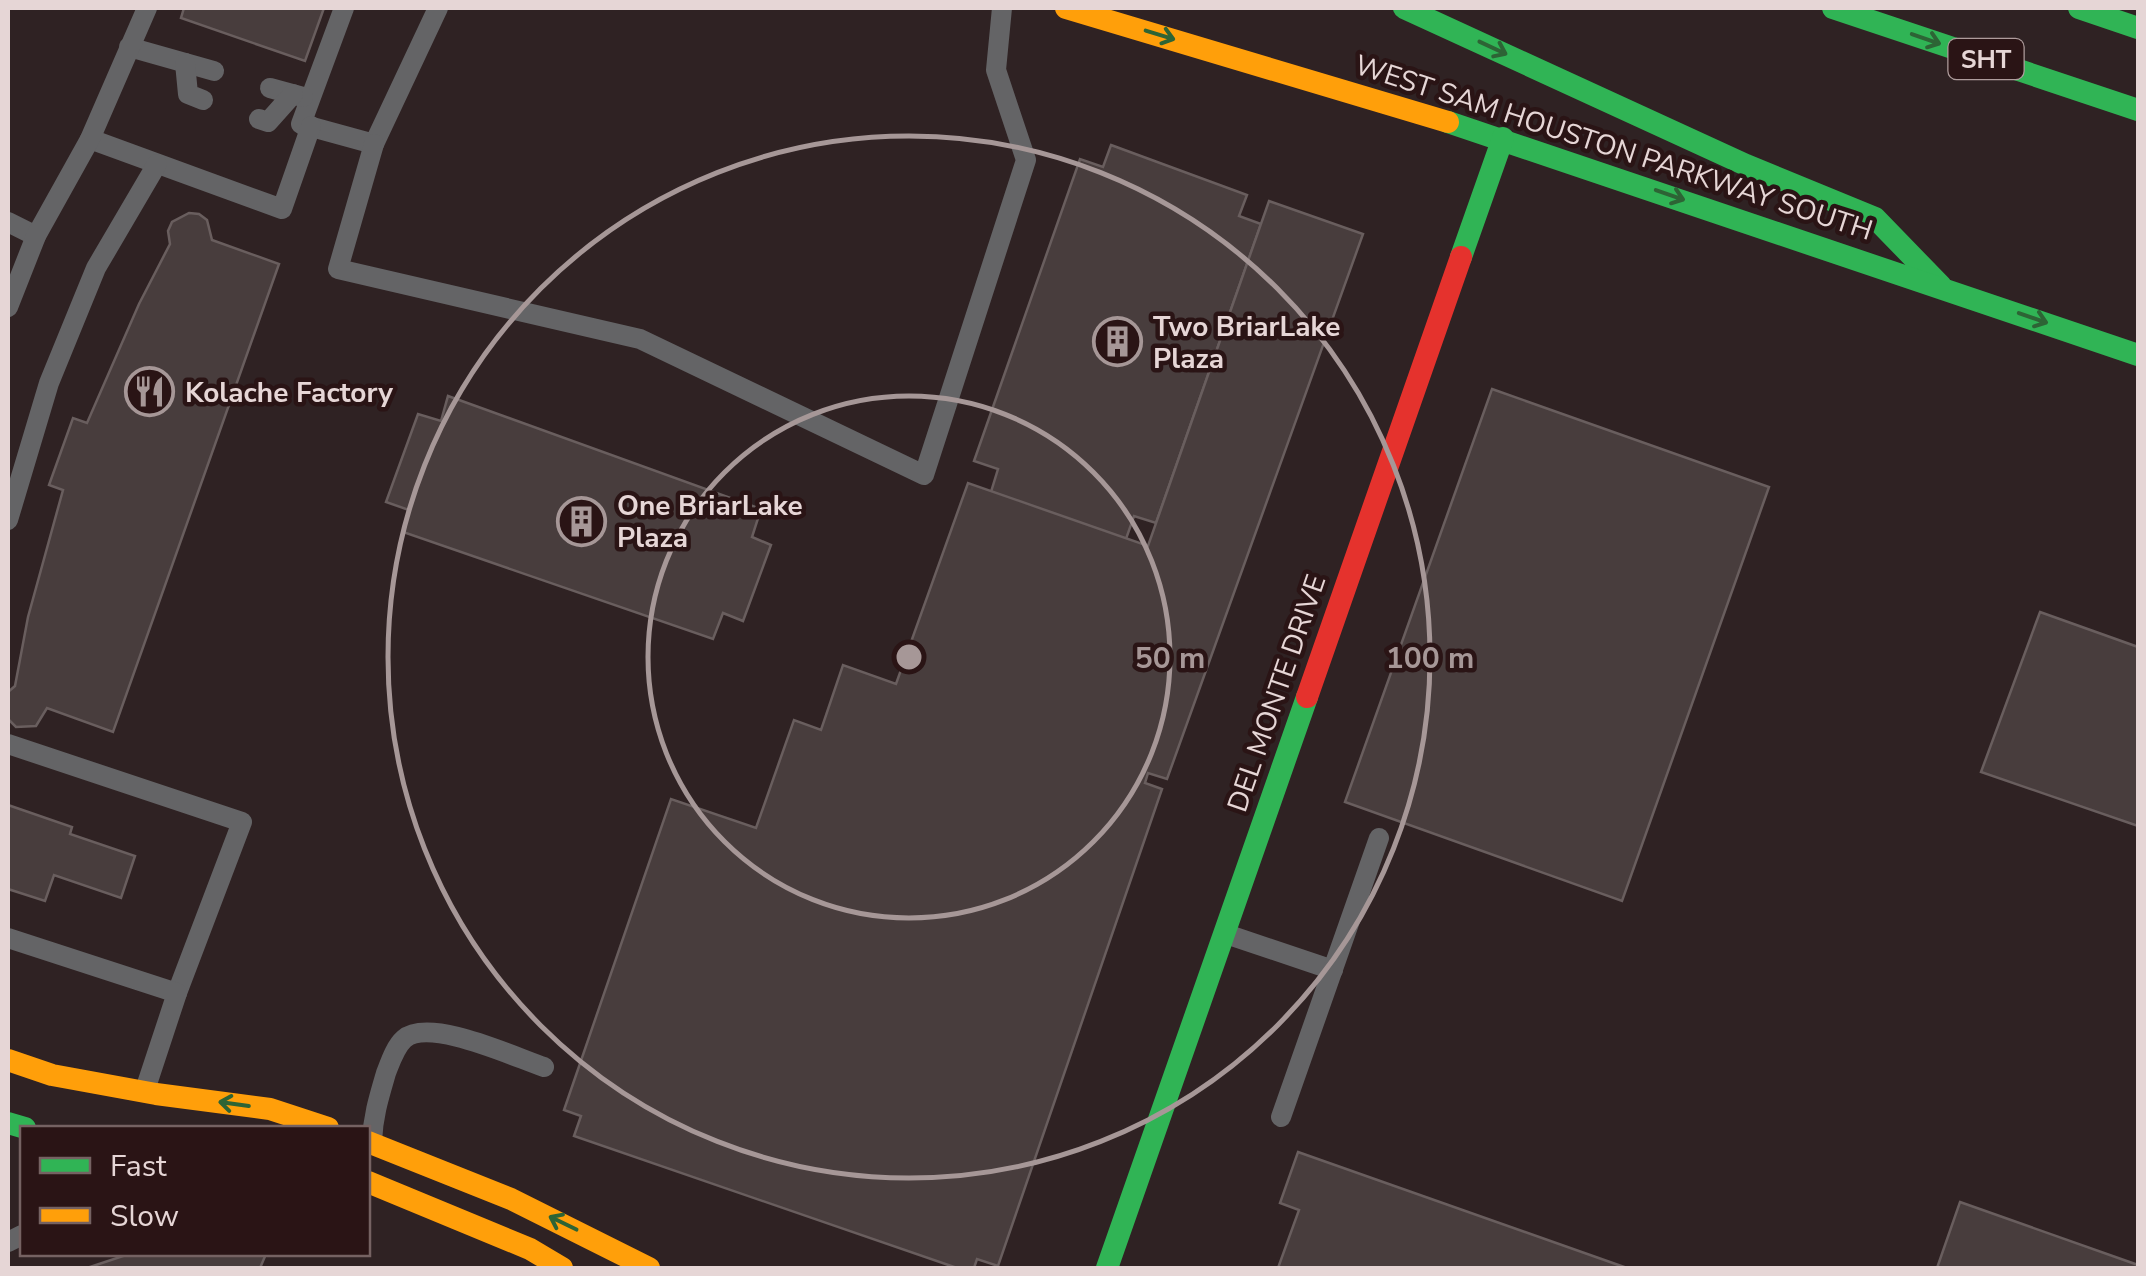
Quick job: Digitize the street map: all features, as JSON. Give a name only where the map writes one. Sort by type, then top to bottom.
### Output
[{"type":"main road","name":"WEST SAM HOUSTON PARKWAY SOUTH","points":[[1066,8],[1503,138],[2138,356]]},
{"type":"main road","points":[[1404,8],[1746,165],[1875,218],[1940,286]]},
{"type":"main road","name":"SHT","points":[[1834,8],[2138,110]]},
{"type":"main road","points":[[2079,8],[2138,28]]},
{"type":"main road","name":"DEL MONTE DRIVE","points":[[1107,1268],[1503,138]]},
{"type":"main road","points":[[8,1060],[52,1075],[270,1109],[322,1126]]},
{"type":"main road","points":[[370,1142],[468,1178],[650,1268]]},
{"type":"main road","points":[[370,1183],[530,1250],[562,1268]]},
{"type":"lane","points":[[8,307],[36,236],[90,139],[146,8]]},
{"type":"lane","points":[[344,8],[301,97],[301,124],[374,144]]},
{"type":"lane","points":[[438,8],[374,144],[338,269],[640,339],[924,475],[1026,160],[996,70],[1002,8]]},
{"type":"lane","points":[[130,47],[214,71]]},
{"type":"lane","points":[[184,63],[188,94],[203,100]]},
{"type":"lane","points":[[270,88],[301,97]]},
{"type":"lane","points":[[259,119],[268,122],[301,97]]},
{"type":"lane","points":[[90,139],[282,209],[311,126]]},
{"type":"lane","points":[[8,520],[48,382],[96,268],[157,164]]},
{"type":"lane","points":[[8,222],[36,236]]},
{"type":"lane","points":[[8,744],[242,822],[177,993],[145,1092]]},
{"type":"lane","points":[[1281,1116],[1379,838]]},
{"type":"lane","points":[[1224,933],[1332,970]]},
{"type":"lane","points":[[8,938],[177,993]]},
{"type":"lane","points":[[370,1142],[373,1113],[391,1060],[404,1039],[421,1031],[442,1033],[544,1067]]},
{"type":"building","points":[[184,8],[324,8],[305,61],[181,18]]},
{"type":"building","name":"Two BriarLake Plaza","points":[[1111,145],[1247,195],[1239,216],[1261,224],[1156,523],[1134,516],[1126,539],[991,492],[998,469],[974,461],[1080,159],[1103,167]]},
{"type":"building","points":[[1269,201],[1363,234],[1167,779],[1148,773],[1145,783],[1162,789],[998,1266],[977,1259],[974,1268],[957,1268],[574,1136],[581,1116],[564,1110],[671,799],[756,828],[794,720],[821,730],[843,665],[896,684],[968,483],[1148,546]]},
{"type":"building","points":[[189,213],[207,220],[212,240],[279,264],[113,732],[47,708],[36,726],[16,727],[8,719],[8,692],[15,686],[28,617],[63,490],[49,485],[73,418],[87,423],[170,244],[168,231],[172,222]]},
{"type":"building","points":[[1492,389],[1769,487],[1622,901],[1345,802]]},
{"type":"building","name":"One BriarLake Plaza","points":[[448,396],[761,509],[752,537],[771,545],[743,621],[723,613],[713,639],[403,532],[409,510],[386,502],[418,414],[441,421]]},
{"type":"building","points":[[2040,612],[2138,647],[2138,826],[1981,772]]},
{"type":"building","points":[[8,805],[72,827],[70,834],[135,856],[121,898],[54,875],[45,901],[8,889]]},
{"type":"building","points":[[1298,1152],[1627,1268],[1278,1268],[1299,1210],[1280,1203]]},
{"type":"building","points":[[1960,1202],[2138,1265],[2138,1268],[1937,1268]]},
{"type":"building","points":[[123,1256],[265,1256],[260,1268],[87,1268]]},
{"type":"traffic: fast","points":[[1404,8],[1746,165],[1875,218],[1941,286]]},
{"type":"traffic: fast","points":[[1833,8],[2138,110]]},
{"type":"traffic: fast","points":[[2079,8],[2138,28]]},
{"type":"traffic: fast","points":[[1448,122],[2138,355]]},
{"type":"traffic: fast","points":[[1461,257],[1503,138]]},
{"type":"traffic: fast","points":[[1107,1268],[1307,697]]},
{"type":"traffic: fast","points":[[8,1123],[20,1127]]},
{"type":"traffic: slow","points":[[1066,8],[1448,122]]},
{"type":"traffic: slow","points":[[8,1060],[52,1075],[270,1109],[322,1126]]},
{"type":"traffic: slow","points":[[370,1143],[511,1199],[649,1268]]},
{"type":"traffic: slow","points":[[370,1183],[530,1249],[562,1268]]},
{"type":"traffic: jam","points":[[1307,697],[1461,257]]},
{"type":"place","name":"Two BriarLake Plaza","points":[[1118,342]]},
{"type":"place","name":"Kolache Factory","points":[[150,392]]},
{"type":"place","name":"One BriarLake Plaza","points":[[582,521]]}]
